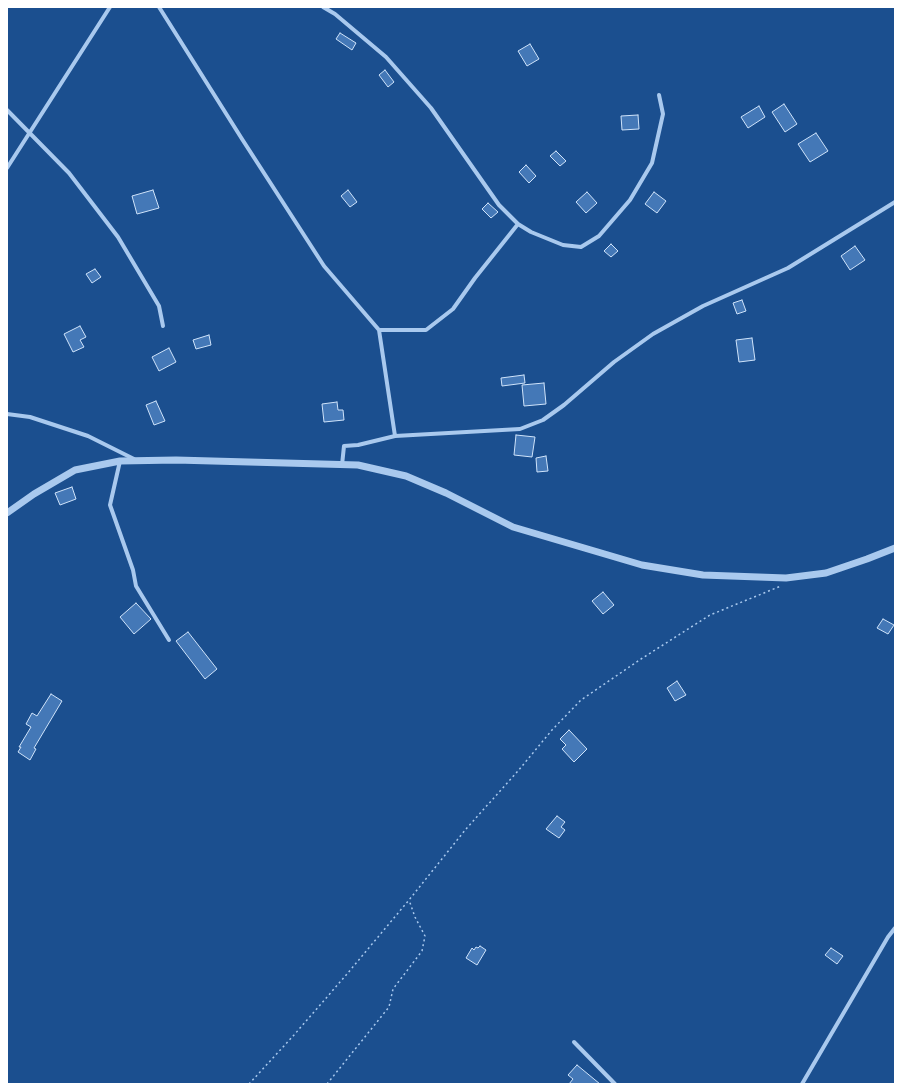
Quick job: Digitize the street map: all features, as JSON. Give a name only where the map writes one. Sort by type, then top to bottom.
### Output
[{"type":"street","points":[[7,168],[110,7]]},
{"type":"street","points":[[159,7],[324,266],[379,330],[395,436]]},
{"type":"street","points":[[323,7],[335,14],[386,58],[430,108],[498,205],[518,224],[531,232],[563,245],[581,247],[599,236],[630,200],[652,163],[663,114],[659,95]]},
{"type":"street","points":[[7,110],[69,173],[118,237],[159,306],[163,326]]},
{"type":"street","points":[[342,465],[344,446],[358,445],[395,436],[520,429],[543,420],[564,405],[614,362],[653,334],[703,306],[788,268],[895,202]]},
{"type":"street","points":[[379,330],[426,330],[453,309],[475,278],[518,224]]},
{"type":"street","points":[[7,414],[30,417],[88,436],[138,461]]},
{"type":"street","points":[[7,513],[34,494],[75,470],[120,462],[176,460],[358,465],[406,476],[446,493],[513,527],[642,565],[703,575],[786,578],[826,573],[895,548]]},
{"type":"street","points":[[120,462],[110,505],[133,570],[136,586],[169,640]]},
{"type":"street","points":[[802,1084],[813,1068],[888,937],[895,928]]},
{"type":"street","points":[[574,1042],[614,1084]]},
{"type":"path","points":[[249,1084],[305,1023],[409,900],[466,829],[518,771],[552,730],[581,700],[641,659],[710,615],[786,584]]},
{"type":"path","points":[[328,1084],[389,1007],[393,989],[422,951],[425,936],[415,917],[409,900]]},
{"type":"building","points":[[340,33],[356,43],[352,50],[336,39]]},
{"type":"building","points":[[530,44],[539,59],[527,66],[518,51]]},
{"type":"building","points":[[385,70],[394,82],[388,87],[379,75]]},
{"type":"building","points":[[784,104],[797,124],[785,132],[772,112]]},
{"type":"building","points":[[759,106],[765,117],[748,128],[741,117]]},
{"type":"building","points":[[638,115],[639,129],[622,130],[621,116]]},
{"type":"building","points":[[816,133],[828,151],[810,162],[798,144]]},
{"type":"building","points":[[556,151],[566,161],[560,166],[550,156]]},
{"type":"building","points":[[526,165],[536,176],[529,183],[519,172]]},
{"type":"building","points":[[153,190],[159,208],[137,214],[132,196]]},
{"type":"building","points":[[348,190],[357,202],[350,207],[341,196]]},
{"type":"building","points":[[587,192],[597,203],[586,213],[576,202]]},
{"type":"building","points":[[654,192],[666,201],[657,213],[645,204]]},
{"type":"building","points":[[488,203],[498,212],[491,218],[482,209]]},
{"type":"building","points":[[611,244],[618,251],[611,257],[604,251]]},
{"type":"building","points":[[855,246],[865,260],[850,270],[841,256]]},
{"type":"building","points":[[95,269],[101,277],[92,283],[86,274]]},
{"type":"building","points":[[742,300],[746,311],[737,314],[733,303]]},
{"type":"building","points":[[80,326],[86,337],[80,340],[84,347],[73,352],[64,334]]},
{"type":"building","points":[[209,335],[211,345],[196,349],[193,340]]},
{"type":"building","points":[[752,338],[755,360],[739,362],[736,340]]},
{"type":"building","points":[[169,348],[176,362],[159,371],[152,357]]},
{"type":"building","points":[[524,375],[525,383],[502,386],[501,378]]},
{"type":"building","points":[[544,383],[546,404],[524,406],[522,385]]},
{"type":"building","points":[[156,401],[165,421],[154,425],[146,405]]},
{"type":"building","points":[[337,402],[338,410],[343,410],[344,420],[324,422],[322,404]]},
{"type":"building","points":[[516,435],[535,437],[532,457],[514,455]]},
{"type":"building","points":[[546,456],[548,471],[537,472],[536,458]]},
{"type":"building","points":[[72,487],[76,499],[60,505],[55,493]]},
{"type":"building","points":[[603,592],[614,605],[603,614],[592,601]]},
{"type":"building","points":[[136,603],[151,619],[134,634],[120,617]]},
{"type":"building","points":[[883,619],[894,625],[888,634],[877,628]]},
{"type":"building","points":[[188,632],[217,669],[205,679],[176,641]]},
{"type":"building","points":[[677,681],[686,695],[675,701],[667,688]]},
{"type":"building","points":[[51,694],[62,701],[34,748],[36,749],[30,760],[18,752],[21,747],[19,747],[31,727],[26,724],[32,713],[37,716]]},
{"type":"building","points":[[569,730],[587,749],[574,762],[562,749],[566,745],[560,739]]},
{"type":"building","points":[[557,816],[565,822],[561,827],[565,830],[559,838],[546,829]]},
{"type":"building","points":[[480,946],[486,950],[477,965],[466,958],[472,948],[474,950],[476,947],[478,948]]},
{"type":"building","points":[[831,948],[843,956],[837,964],[825,955]]},
{"type":"building","points":[[577,1065],[600,1084],[569,1084],[573,1079],[568,1075]]}]
